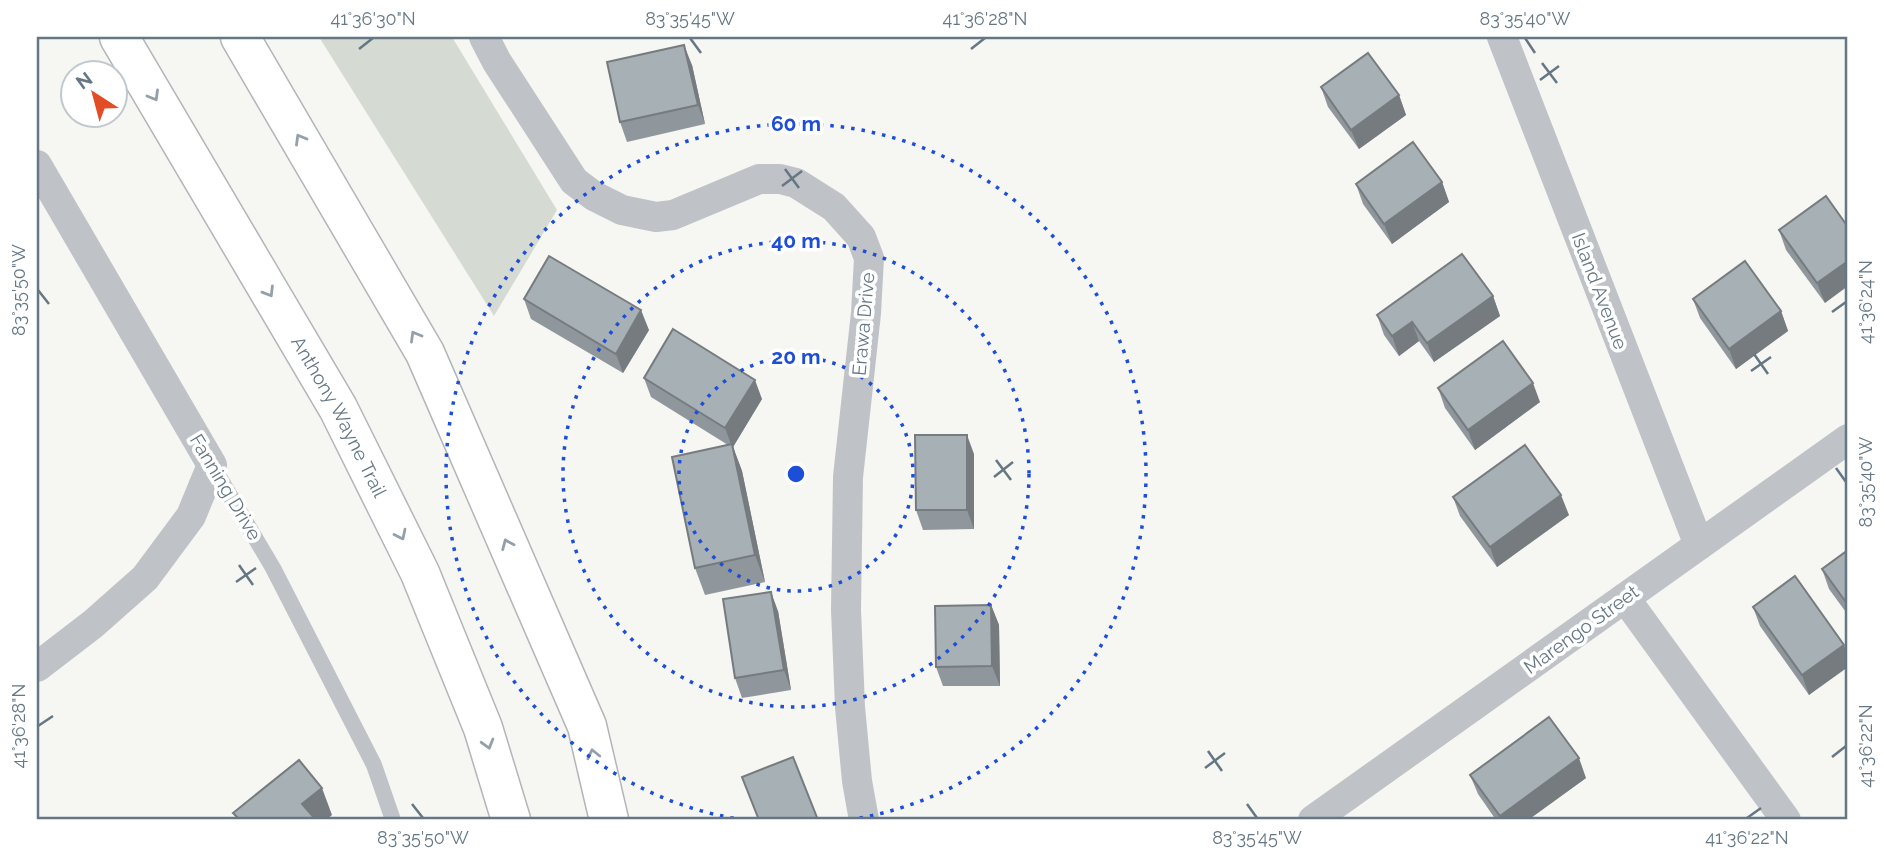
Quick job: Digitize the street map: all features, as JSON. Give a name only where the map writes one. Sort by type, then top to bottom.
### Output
[{"type":"highway","name":"Anthony Wayne Trail","points":[[119,37],[349,431],[420,573],[484,728],[511,820]]},
{"type":"highway","points":[[240,37],[425,353],[587,726],[609,820]]},
{"type":"street","name":"Erawa Drive","points":[[484,37],[496,62],[574,181],[594,196],[622,210],[656,217],[673,215],[759,179],[780,179],[796,183],[834,207],[861,237],[869,258],[866,313],[848,477],[846,610],[851,719],[864,820]]},
{"type":"street","name":"Island Avenue","points":[[1502,37],[1699,545]]},
{"type":"street","name":"Fanning Drive","points":[[37,165],[212,465]]},
{"type":"street","name":"Marengo Street","points":[[1313,820],[1848,439]]},
{"type":"street","points":[[37,667],[93,624],[145,578],[191,516],[212,465]]},
{"type":"street","points":[[1625,598],[1786,820]]},
{"type":"lane","name":"Fanning Drive","points":[[212,465],[273,568],[368,753],[393,820]]},
{"type":"shaded area","points":[[319,37],[452,37],[557,210],[494,316]]},
{"type":"building","points":[[684,45],[698,105],[620,122],[607,62]]},
{"type":"building","points":[[1368,53],[1399,95],[1351,130],[1321,87]]},
{"type":"building","points":[[1413,142],[1442,182],[1384,224],[1356,184]]},
{"type":"building","points":[[1826,196],[1848,227],[1848,261],[1817,283],[1779,230]]},
{"type":"building","points":[[1462,254],[1493,296],[1427,343],[1412,322],[1392,336],[1377,315]]},
{"type":"building","points":[[549,256],[641,310],[616,354],[524,299]]},
{"type":"building","points":[[1745,261],[1781,311],[1729,349],[1693,299]]},
{"type":"building","points":[[673,329],[755,380],[725,428],[644,378]]},
{"type":"building","points":[[1503,341],[1533,383],[1468,430],[1438,388]]},
{"type":"building","points":[[915,435],[967,435],[967,510],[916,510]]},
{"type":"building","points":[[732,444],[755,555],[695,568],[672,457]]},
{"type":"building","points":[[1525,445],[1561,495],[1490,547],[1453,497]]},
{"type":"building","points":[[1848,550],[1848,605],[1822,569]]},
{"type":"building","points":[[1795,576],[1844,645],[1802,675],[1753,607]]},
{"type":"building","points":[[771,592],[784,670],[735,678],[723,599]]},
{"type":"building","points":[[991,605],[992,666],[936,667],[935,606]]},
{"type":"building","points":[[1549,717],[1579,758],[1500,816],[1470,775]]},
{"type":"building","points":[[793,757],[818,820],[759,820],[742,777]]},
{"type":"building","points":[[299,760],[322,788],[302,804],[316,820],[240,820],[233,813]]}]
